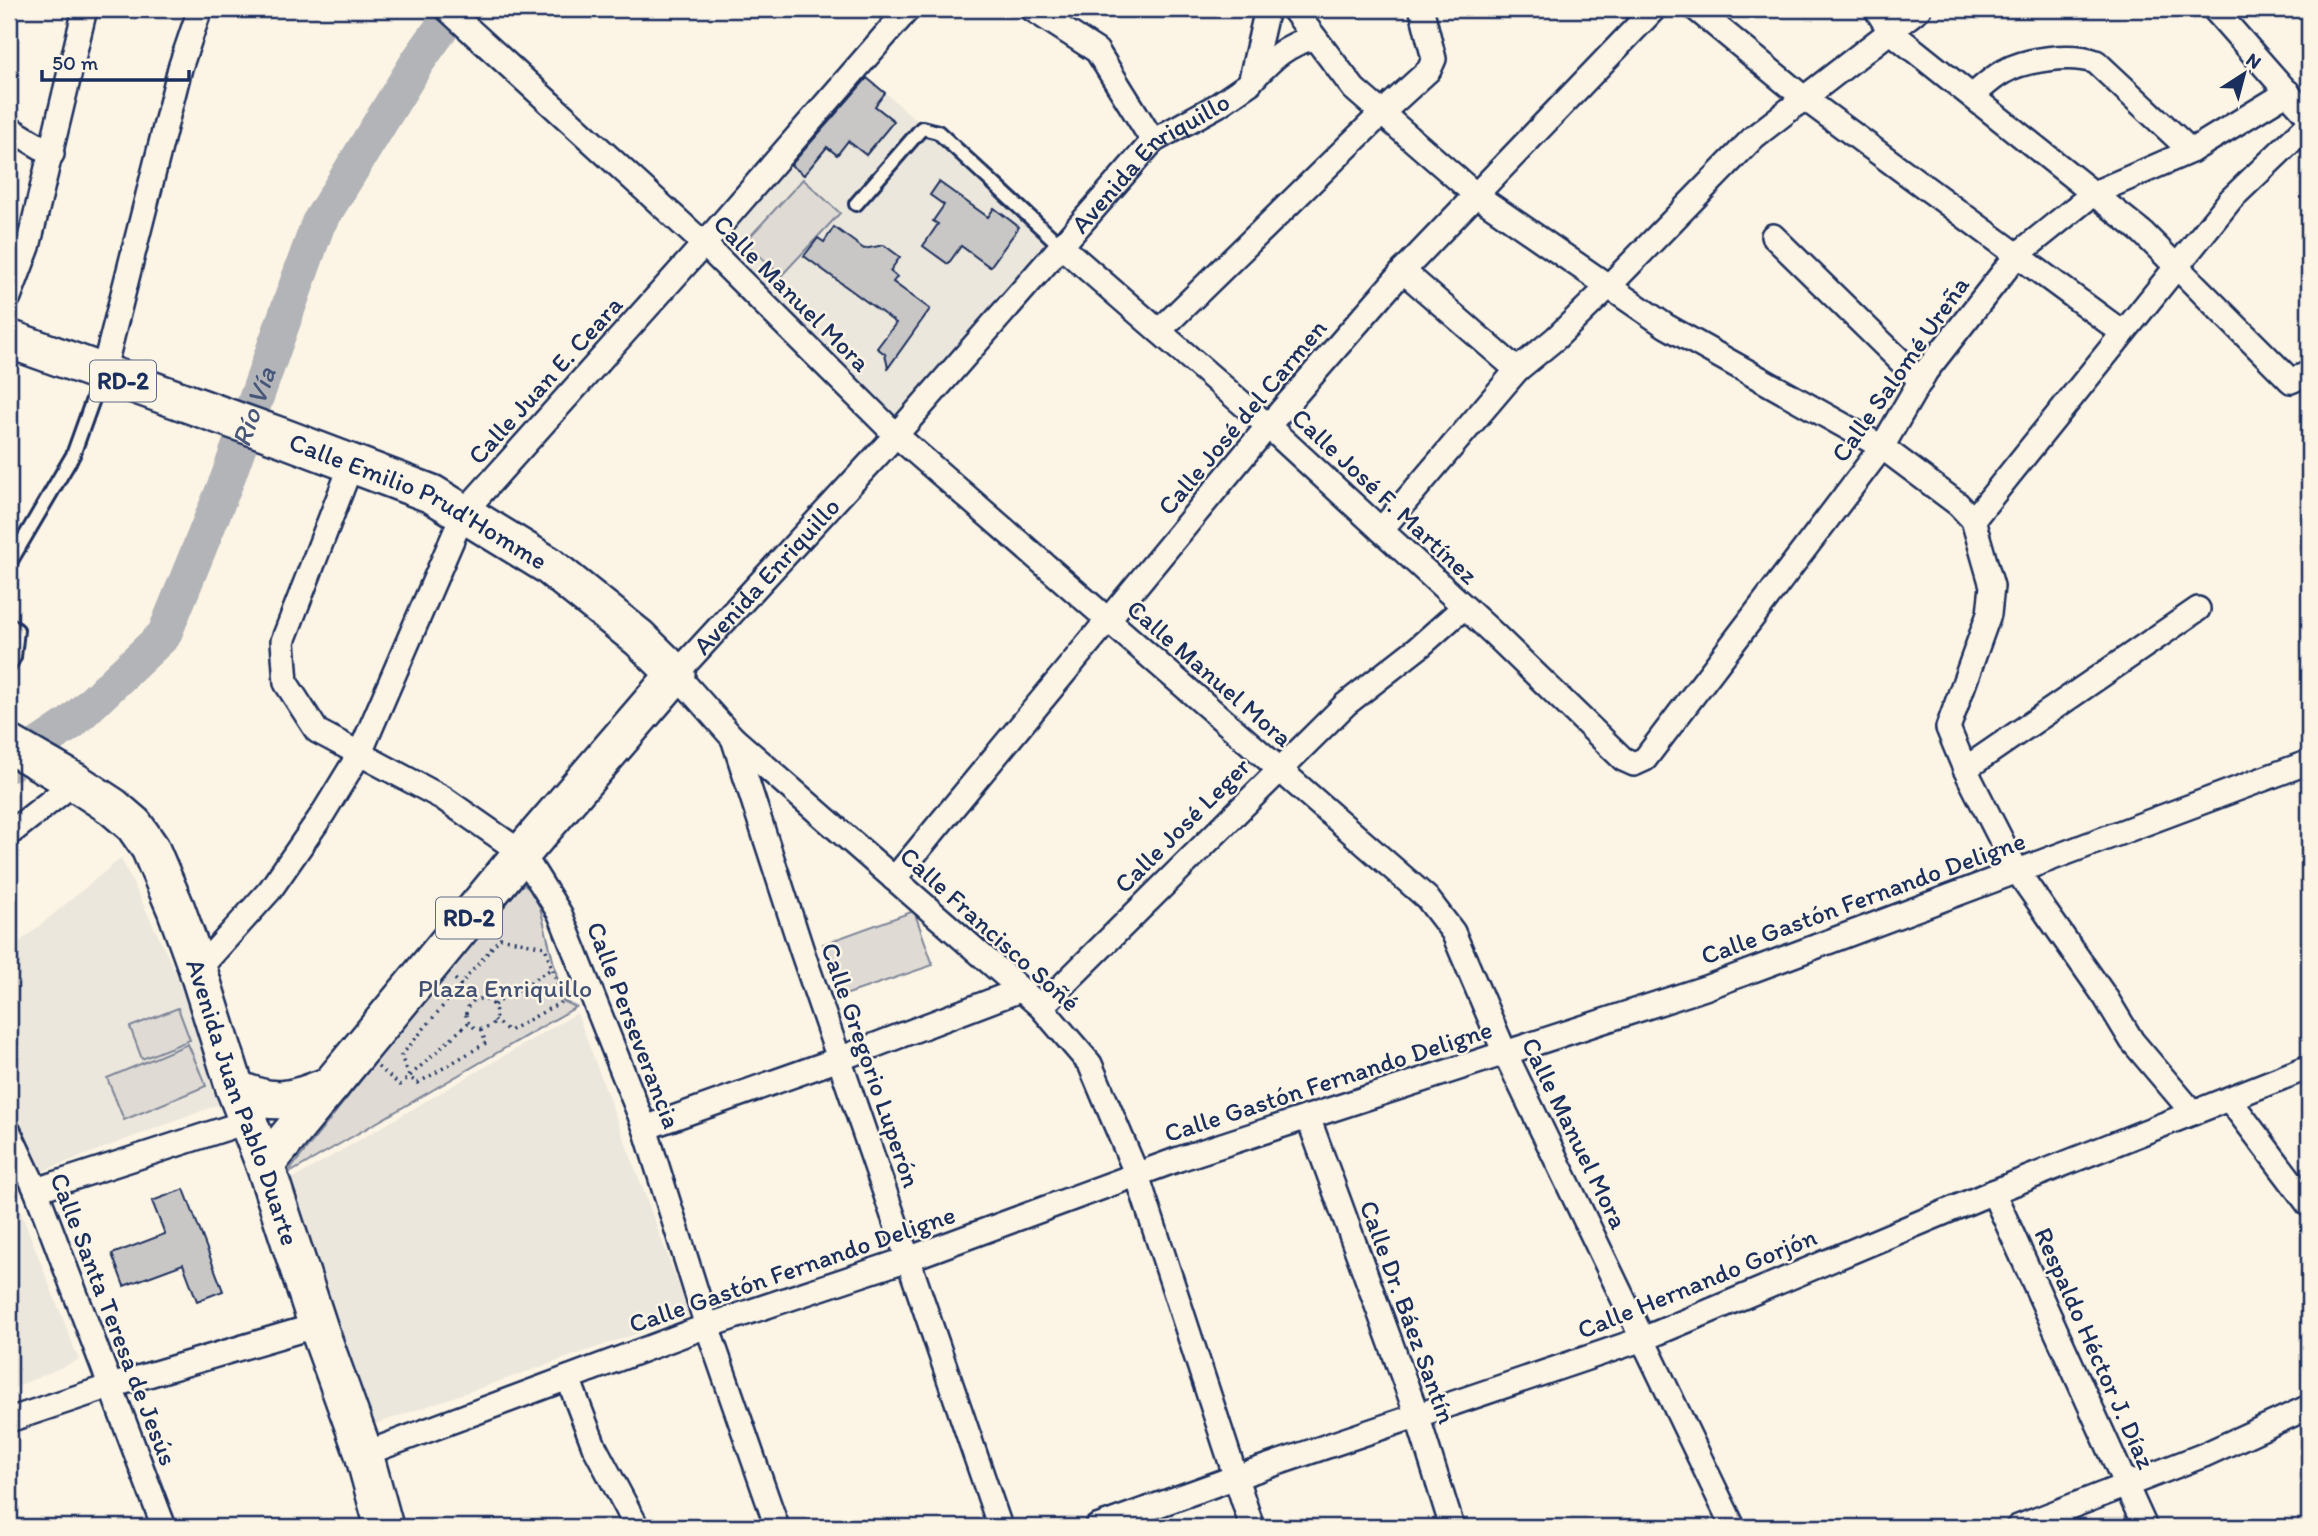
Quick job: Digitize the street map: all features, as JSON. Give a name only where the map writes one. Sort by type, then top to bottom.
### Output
[{"type":"main road","name":"Calle Emilio Prud'Homme","points":[[9,339],[352,463],[432,495],[548,565],[639,638],[677,674]]},
{"type":"main road","name":"Avenida Enriquillo","points":[[265,1165],[522,853],[677,674]]},
{"type":"main road","name":"Avenida Juan Pablo Duarte","points":[[11,746],[65,776],[134,825],[150,848],[198,970],[235,1088],[265,1165],[364,1454],[384,1527]]},
{"type":"main road","points":[[235,1088],[264,1101],[288,1100],[331,1085]]},
{"type":"street","points":[[9,297],[28,247],[85,9]]},
{"type":"street","points":[[103,373],[180,68],[200,9]]},
{"type":"street","name":"Calle Manuel Mora","points":[[447,9],[704,244],[897,435],[1427,898],[1453,932],[1504,1053],[1733,1527]]},
{"type":"street","name":"Calle Juan E. Ceara","points":[[198,970],[270,890],[360,753],[464,512],[704,244],[908,9]]},
{"type":"street","points":[[1032,9],[1097,51],[1153,141]]},
{"type":"street","name":"Avenida Enriquillo","points":[[677,674],[897,435],[1153,141],[1218,105],[1250,83],[1267,9]]},
{"type":"street","points":[[1293,9],[1354,89],[1476,195],[1666,326],[1882,447],[1958,504],[1973,520],[1992,586],[1990,614],[1948,728],[1965,769],[2017,871],[2106,998],[2132,1041],[2193,1113]]},
{"type":"street","name":"Calle José del Carmen","points":[[894,879],[1268,426],[1404,271],[1654,9]]},
{"type":"street","points":[[1696,9],[1804,97],[2123,333]]},
{"type":"street","points":[[1876,9],[1890,31],[2143,233],[2291,381],[2309,373]]},
{"type":"street","points":[[1381,530],[1517,370],[1556,338],[1608,287],[1754,137],[1919,9]]},
{"type":"street","points":[[2214,9],[2309,117]]},
{"type":"street","points":[[1159,331],[1429,70],[1434,59],[1422,11]]},
{"type":"street","points":[[1250,83],[1273,57],[1291,45],[1314,37]]},
{"type":"street","points":[[1972,96],[2003,72],[2026,62],[2082,57],[2096,62],[2191,151]]},
{"type":"street","name":"Calle Salomé Ureña","points":[[1634,764],[1645,759],[1882,447],[1921,380],[2017,255],[2094,193],[2191,151],[2288,92]]},
{"type":"street","points":[[1973,520],[2231,199],[2309,124]]},
{"type":"street","points":[[9,128],[51,154]]},
{"type":"street","points":[[1773,236],[1921,380]]},
{"type":"street","name":"Calle José F. Martínez","points":[[1061,246],[1268,426],[1623,759],[1634,764]]},
{"type":"street","points":[[1404,271],[1517,370]]},
{"type":"street","name":"Calle Perseverancia","points":[[352,463],[283,641],[286,683],[317,732],[443,798],[522,853],[561,914],[645,1128],[707,1326],[777,1527]]},
{"type":"street","name":"Calle José Leger","points":[[1041,1007],[1346,704],[1419,647],[1464,607]]},
{"type":"street","points":[[1965,769],[2198,609]]},
{"type":"street","name":"Calle Francisco Soñé","points":[[677,674],[733,738],[1041,1007],[1090,1064],[1137,1175],[1252,1527]]},
{"type":"street","name":"Calle Gregorio Luperón","points":[[733,738],[839,1059],[1000,1527]]},
{"type":"street","name":"Calle Gastón Fernando Deligne","points":[[364,1454],[707,1326],[908,1259],[1137,1175],[1704,988],[2309,762]]},
{"type":"street","points":[[9,834],[65,776]]},
{"type":"street","points":[[645,1128],[839,1059],[1020,989]]},
{"type":"street","name":"Calle Hernando Gorjón","points":[[1097,1527],[1643,1339],[1993,1192],[2309,1067]]},
{"type":"street","points":[[2229,1099],[2309,1205]]},
{"type":"street","name":"Calle Dr. Báez Santín","points":[[1308,1117],[1417,1415],[1452,1527]]},
{"type":"street","points":[[36,1190],[248,1121]]},
{"type":"street","name":"Calle Santa Teresa de Jesús","points":[[9,1132],[36,1190],[164,1527]]},
{"type":"street","name":"Respaldo Héctor J. Díaz","points":[[1993,1192],[2145,1527]]},
{"type":"street","points":[[9,1420],[111,1386],[318,1325]]},
{"type":"street","points":[[568,1378],[594,1446],[637,1527]]},
{"type":"street","points":[[2018,1527],[2204,1455],[2309,1407]]},
{"type":"lane","points":[[856,204],[922,128],[938,132],[1061,246]]},
{"type":"lane","points":[[9,565],[73,455],[103,373]]},
{"type":"lane","points":[[9,624],[17,630],[14,657],[9,666]]},
{"type":"path","points":[[481,1030],[494,1020],[497,1012],[494,1006],[484,999],[475,1000],[465,1011],[468,1023],[481,1030],[486,1043],[418,1083],[410,1078],[401,1056],[500,938],[545,947],[564,1002],[509,1031],[494,1020]]},
{"type":"path","points":[[494,1006],[551,969]]},
{"type":"path","points":[[451,974],[475,1000]]},
{"type":"path","points":[[374,1064],[400,1085],[468,1023]]},
{"type":"shaded area","points":[[857,68],[1061,246],[896,435],[704,244]]},
{"type":"shaded area","points":[[121,858],[193,1009],[223,1103],[37,1173],[9,1105],[9,951]]},
{"type":"shaded area","points":[[577,1013],[690,1315],[370,1426],[289,1181]]},
{"type":"shaded area","points":[[9,1182],[79,1360],[9,1390]]},
{"type":"green space","points":[[803,179],[840,213],[781,276],[745,242]]},
{"type":"green space","name":"Plaza Enriquillo","points":[[523,884],[537,895],[563,1001],[576,1007],[286,1175],[374,1064],[394,1034]]},
{"type":"green space","points":[[914,911],[933,965],[842,996],[823,944]]},
{"type":"green space","points":[[178,1008],[190,1040],[142,1059],[130,1027]]},
{"type":"green space","points":[[188,1044],[206,1086],[124,1120],[107,1078]]},
{"type":"building","points":[[867,78],[885,93],[875,106],[894,121],[866,155],[848,141],[837,155],[827,147],[804,175],[791,165]]},
{"type":"building","points":[[939,182],[988,217],[994,208],[1019,227],[990,267],[961,246],[948,264],[923,246],[938,224],[933,221],[944,205],[930,195]]},
{"type":"building","points":[[834,227],[864,249],[884,245],[900,257],[890,271],[897,277],[893,282],[930,309],[888,368],[885,354],[877,348],[896,323],[804,256],[818,238],[824,242]]},
{"type":"building","points":[[184,1189],[223,1291],[197,1301],[183,1264],[124,1286],[112,1254],[165,1234],[152,1201]]},
{"type":"waterway","name":"Río Vía","points":[[9,765],[71,723],[164,635],[227,480],[318,224],[418,61],[455,9]]}]
